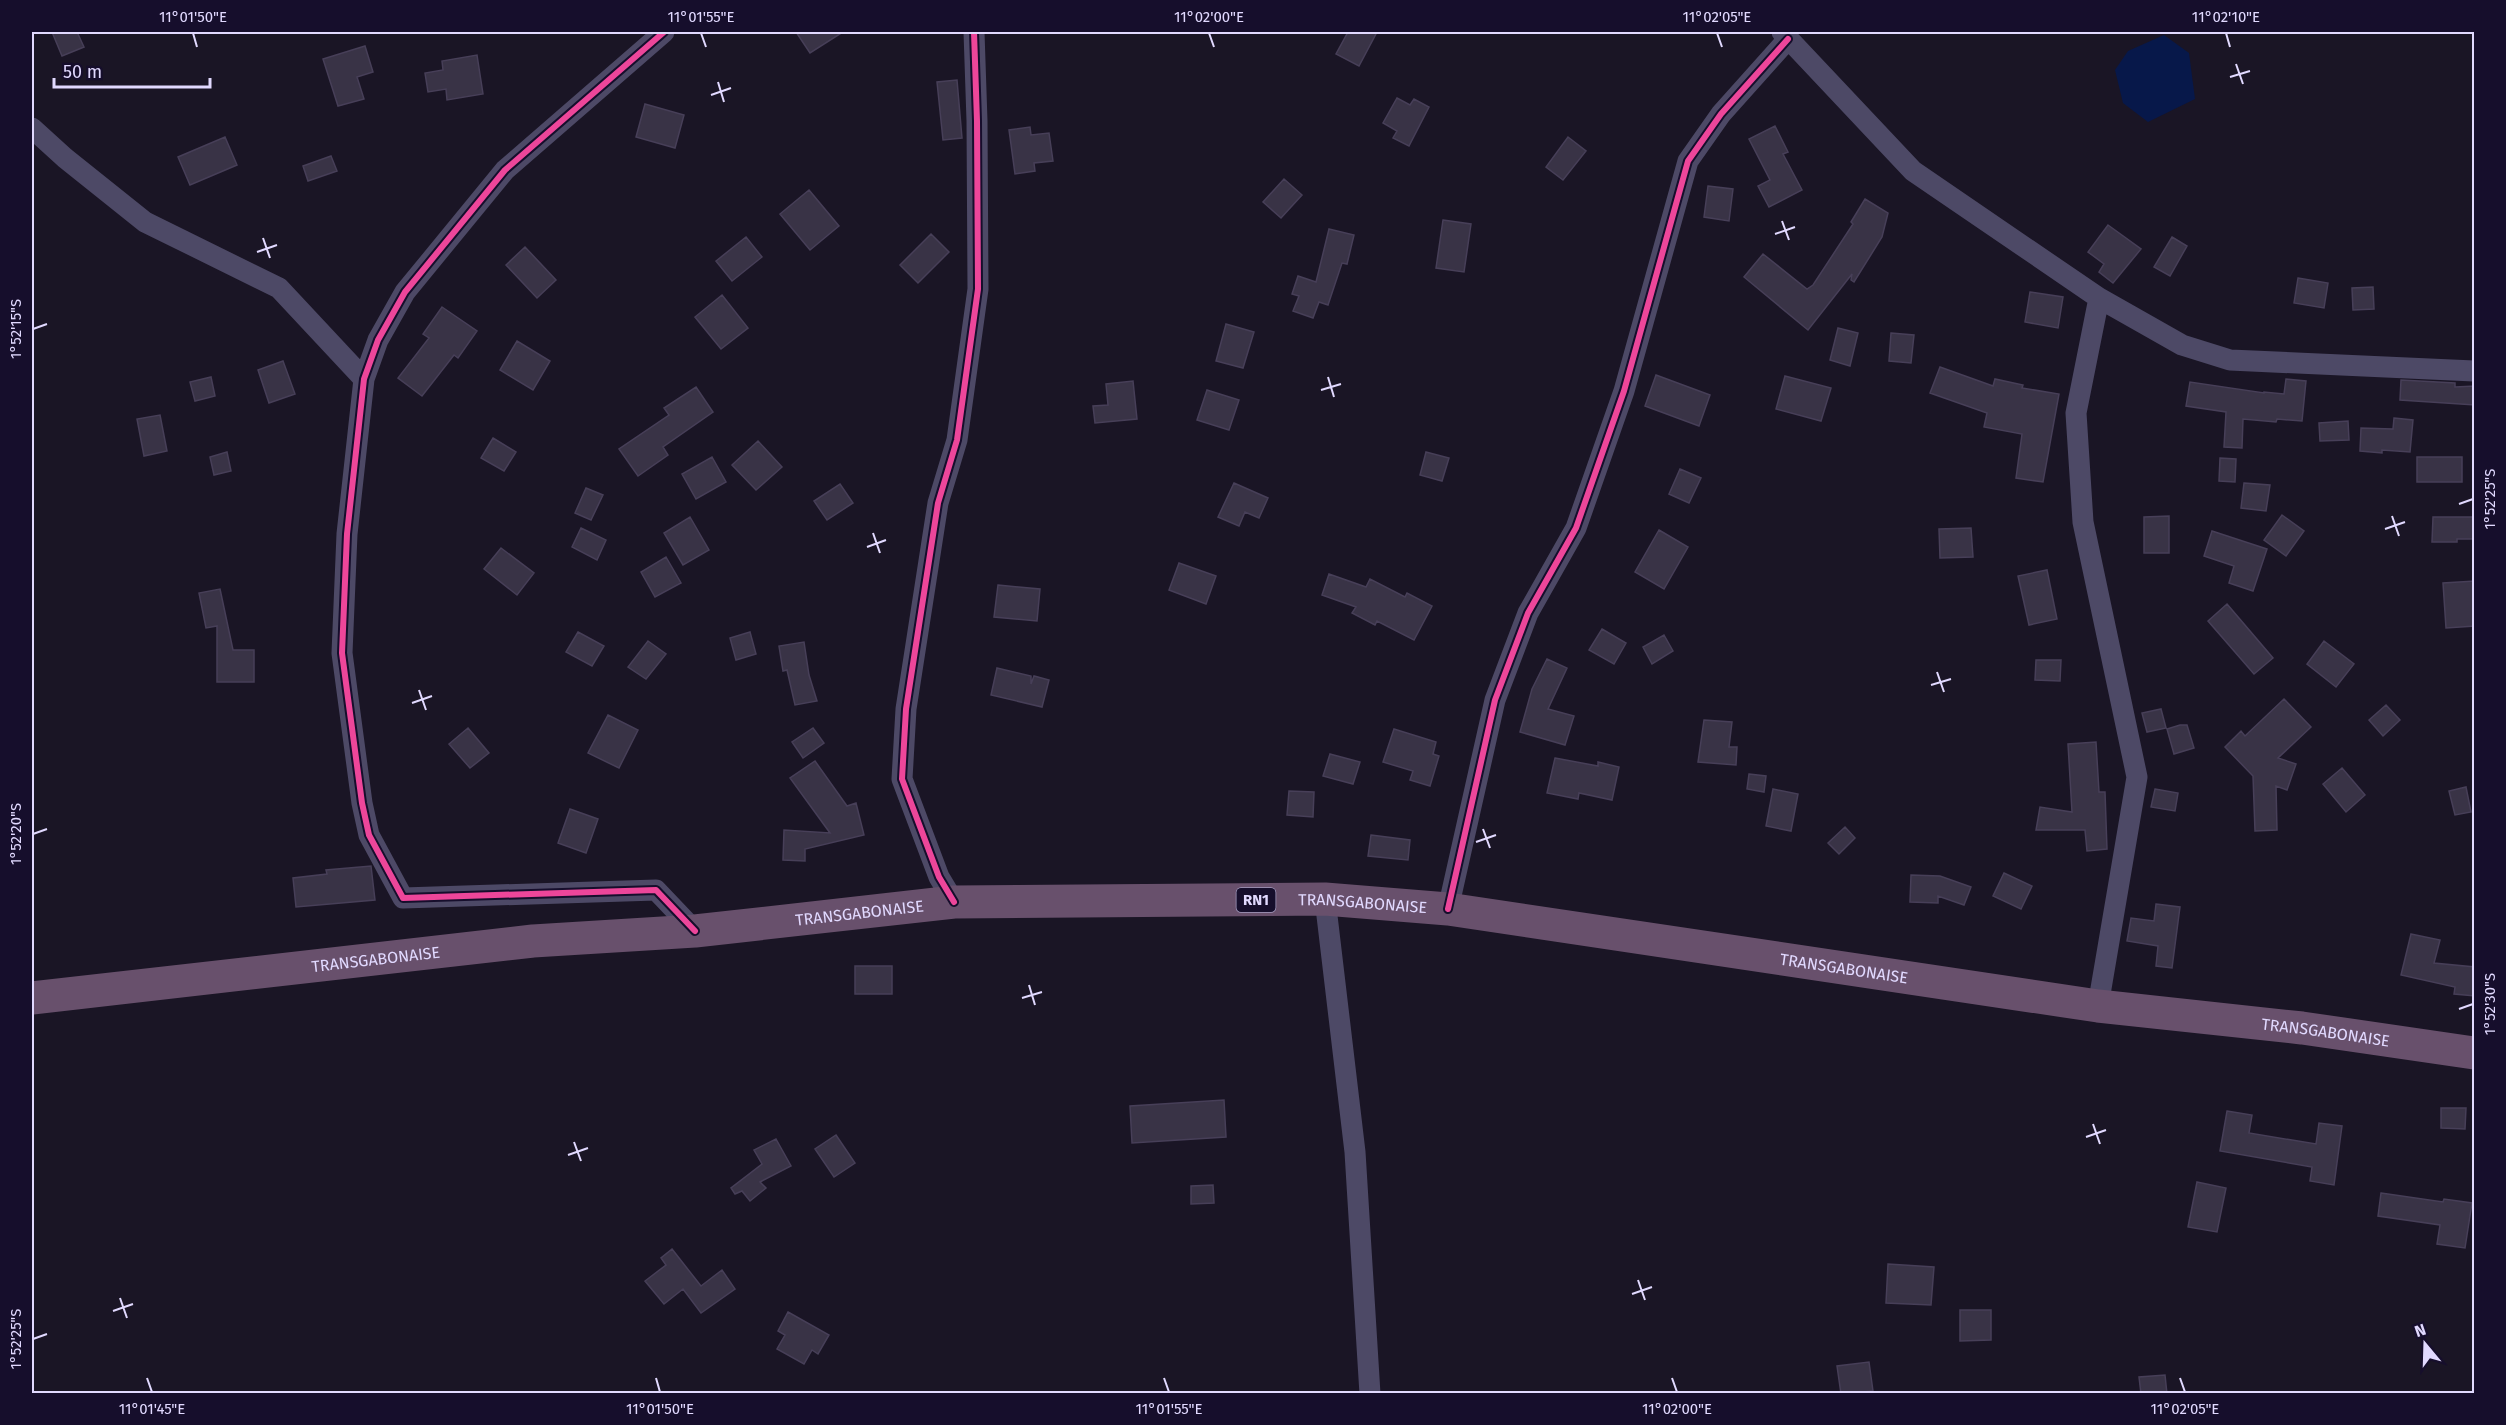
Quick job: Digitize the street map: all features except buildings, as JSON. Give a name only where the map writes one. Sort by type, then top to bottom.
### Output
[{"type":"highway","name":"TRANSGABONAISE","points":[[32,998],[533,941],[695,931],[954,902],[1325,899],[1448,909],[2098,1006],[2301,1028],[2475,1053]]},
{"type":"street","points":[[664,32],[505,170],[405,292],[378,339],[364,379],[347,534],[342,653],[362,803],[369,835],[403,898],[656,890],[695,931]]},
{"type":"street","points":[[954,902],[939,877],[902,779],[906,709],[938,503],[957,440],[978,289],[974,32]]},
{"type":"street","points":[[1448,909],[1495,700],[1528,613],[1580,518],[1624,391],[1688,161],[1721,114],[1785,35],[1913,171],[2099,298],[2182,345],[2230,360],[2475,370]]},
{"type":"street","points":[[32,128],[64,158],[145,222],[279,288],[364,379]]},
{"type":"street","points":[[2098,1006],[2137,777],[2083,522],[2076,413],[2099,298]]},
{"type":"street","points":[[1325,899],[1355,1152],[1370,1394]]},
{"type":"water","points":[[2164,35],[2189,53],[2195,99],[2148,122],[2123,103],[2115,70],[2128,51]]},
{"type":"cycle path","points":[[664,32],[505,170],[405,292],[378,340],[364,379],[347,534],[342,653],[362,803],[369,835],[403,898],[656,890],[695,931]]},
{"type":"cycle path","points":[[954,902],[939,877],[902,779],[906,709],[938,503],[957,440],[978,289],[974,32]]},
{"type":"cycle path","points":[[1448,909],[1495,700],[1528,613],[1576,528],[1624,391],[1688,161],[1721,114],[1788,39]]}]
